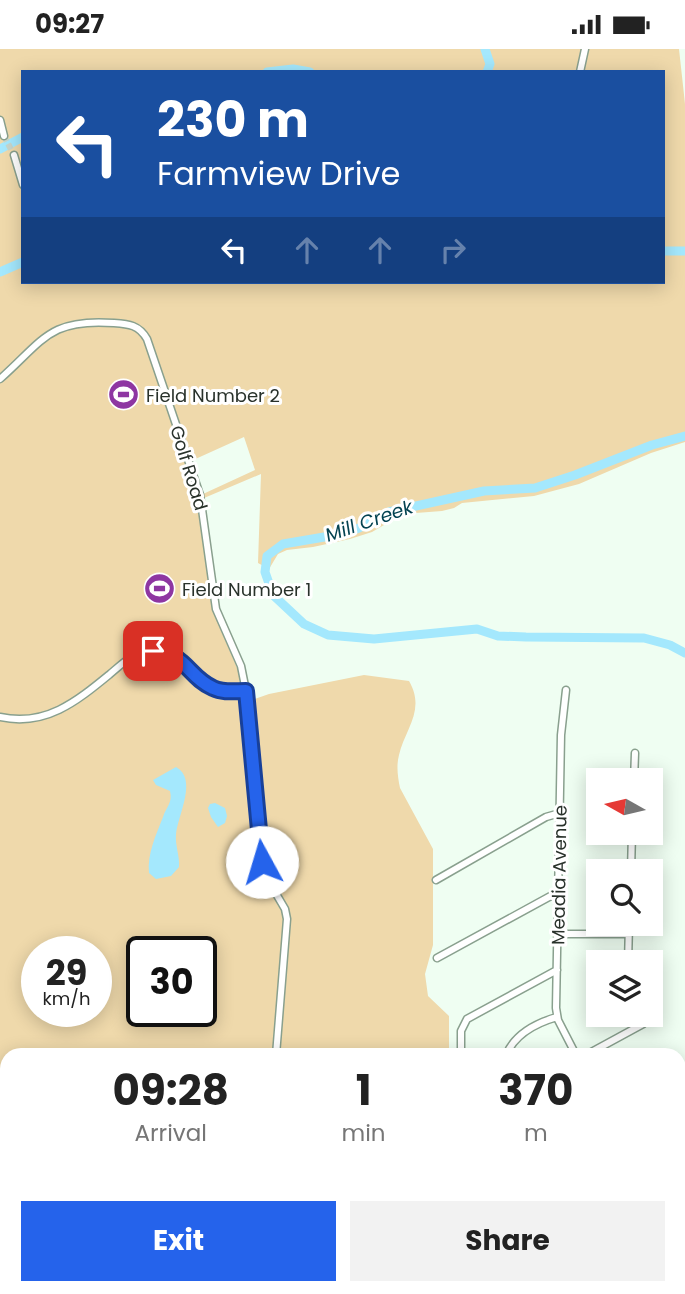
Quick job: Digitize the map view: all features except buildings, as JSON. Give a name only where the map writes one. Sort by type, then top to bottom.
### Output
[{"type":"street","points":[[580,70],[585,49]]},
{"type":"street","points":[[0,120],[4,136]]},
{"type":"street","points":[[15,155],[21,178]]},
{"type":"street","name":"Golf Road","points":[[0,379],[34,344],[69,325],[108,323],[133,326],[142,330],[153,355],[200,495],[216,609],[241,666],[246,691],[262,862],[268,880],[285,909],[287,919],[277,1048]]},
{"type":"street","points":[[0,717],[29,719],[60,711],[79,700],[128,659],[143,652],[166,653],[180,659],[215,689],[246,691]]},
{"type":"street","name":"Meadia Avenue","points":[[566,690],[561,735],[557,1017],[572,1048]]},
{"type":"street","points":[[634,768],[635,753]]},
{"type":"street","points":[[436,880],[546,817],[560,813]]},
{"type":"street","points":[[437,957],[558,892]]},
{"type":"street","points":[[558,934],[586,934]]},
{"type":"street","points":[[461,1048],[461,1031],[467,1019],[557,970]]},
{"type":"street","points":[[509,1048],[524,1032],[557,1017]]},
{"type":"street","points":[[597,1048],[632,1027]]},
{"type":"shaded area","points":[[0,49],[679,49],[685,104],[685,442],[651,453],[579,484],[534,496],[462,503],[442,511],[403,514],[372,532],[350,539],[287,550],[278,554],[269,569],[258,563],[261,474],[197,501],[211,601],[238,670],[243,703],[269,694],[364,675],[409,681],[414,691],[415,710],[399,755],[398,776],[400,788],[433,849],[433,945],[425,974],[428,996],[449,1016],[449,1048],[0,1048]],"holes":[[[244,437],[255,470],[203,494],[191,461]]]},
{"type":"water","points":[[176,767],[186,780],[185,798],[176,834],[179,867],[171,876],[156,879],[149,873],[149,859],[171,795],[170,791],[156,785],[153,780]]},
{"type":"water","points":[[215,803],[225,808],[227,816],[225,823],[218,827],[208,808]]},
{"type":"waterway","name":"Mill Creek","points":[[485,49],[490,64],[488,70]]},
{"type":"waterway","name":"Mill Creek","points":[[284,70],[299,70]]},
{"type":"waterway","name":"Mill Creek","points":[[0,149],[21,138]]},
{"type":"waterway","name":"Mill Creek","points":[[665,251],[685,251]]},
{"type":"waterway","name":"Mill Creek","points":[[0,272],[21,263]]},
{"type":"waterway","name":"Mill Creek","points":[[685,436],[652,445],[535,488],[484,491],[389,512],[342,534],[283,544],[267,556],[265,572],[273,595],[304,624],[328,635],[374,639],[477,629],[498,636],[644,638],[670,645],[685,653]]},
{"type":"tunnel","points":[[4,136],[14,155]]},
{"type":"place","name":"Field Number 2","points":[[123,395]]},
{"type":"place","name":"Field Number 1","points":[[159,589]]},
{"type":"route","points":[[153,651],[180,659],[208,686],[221,691],[246,691],[262,862]]}]
